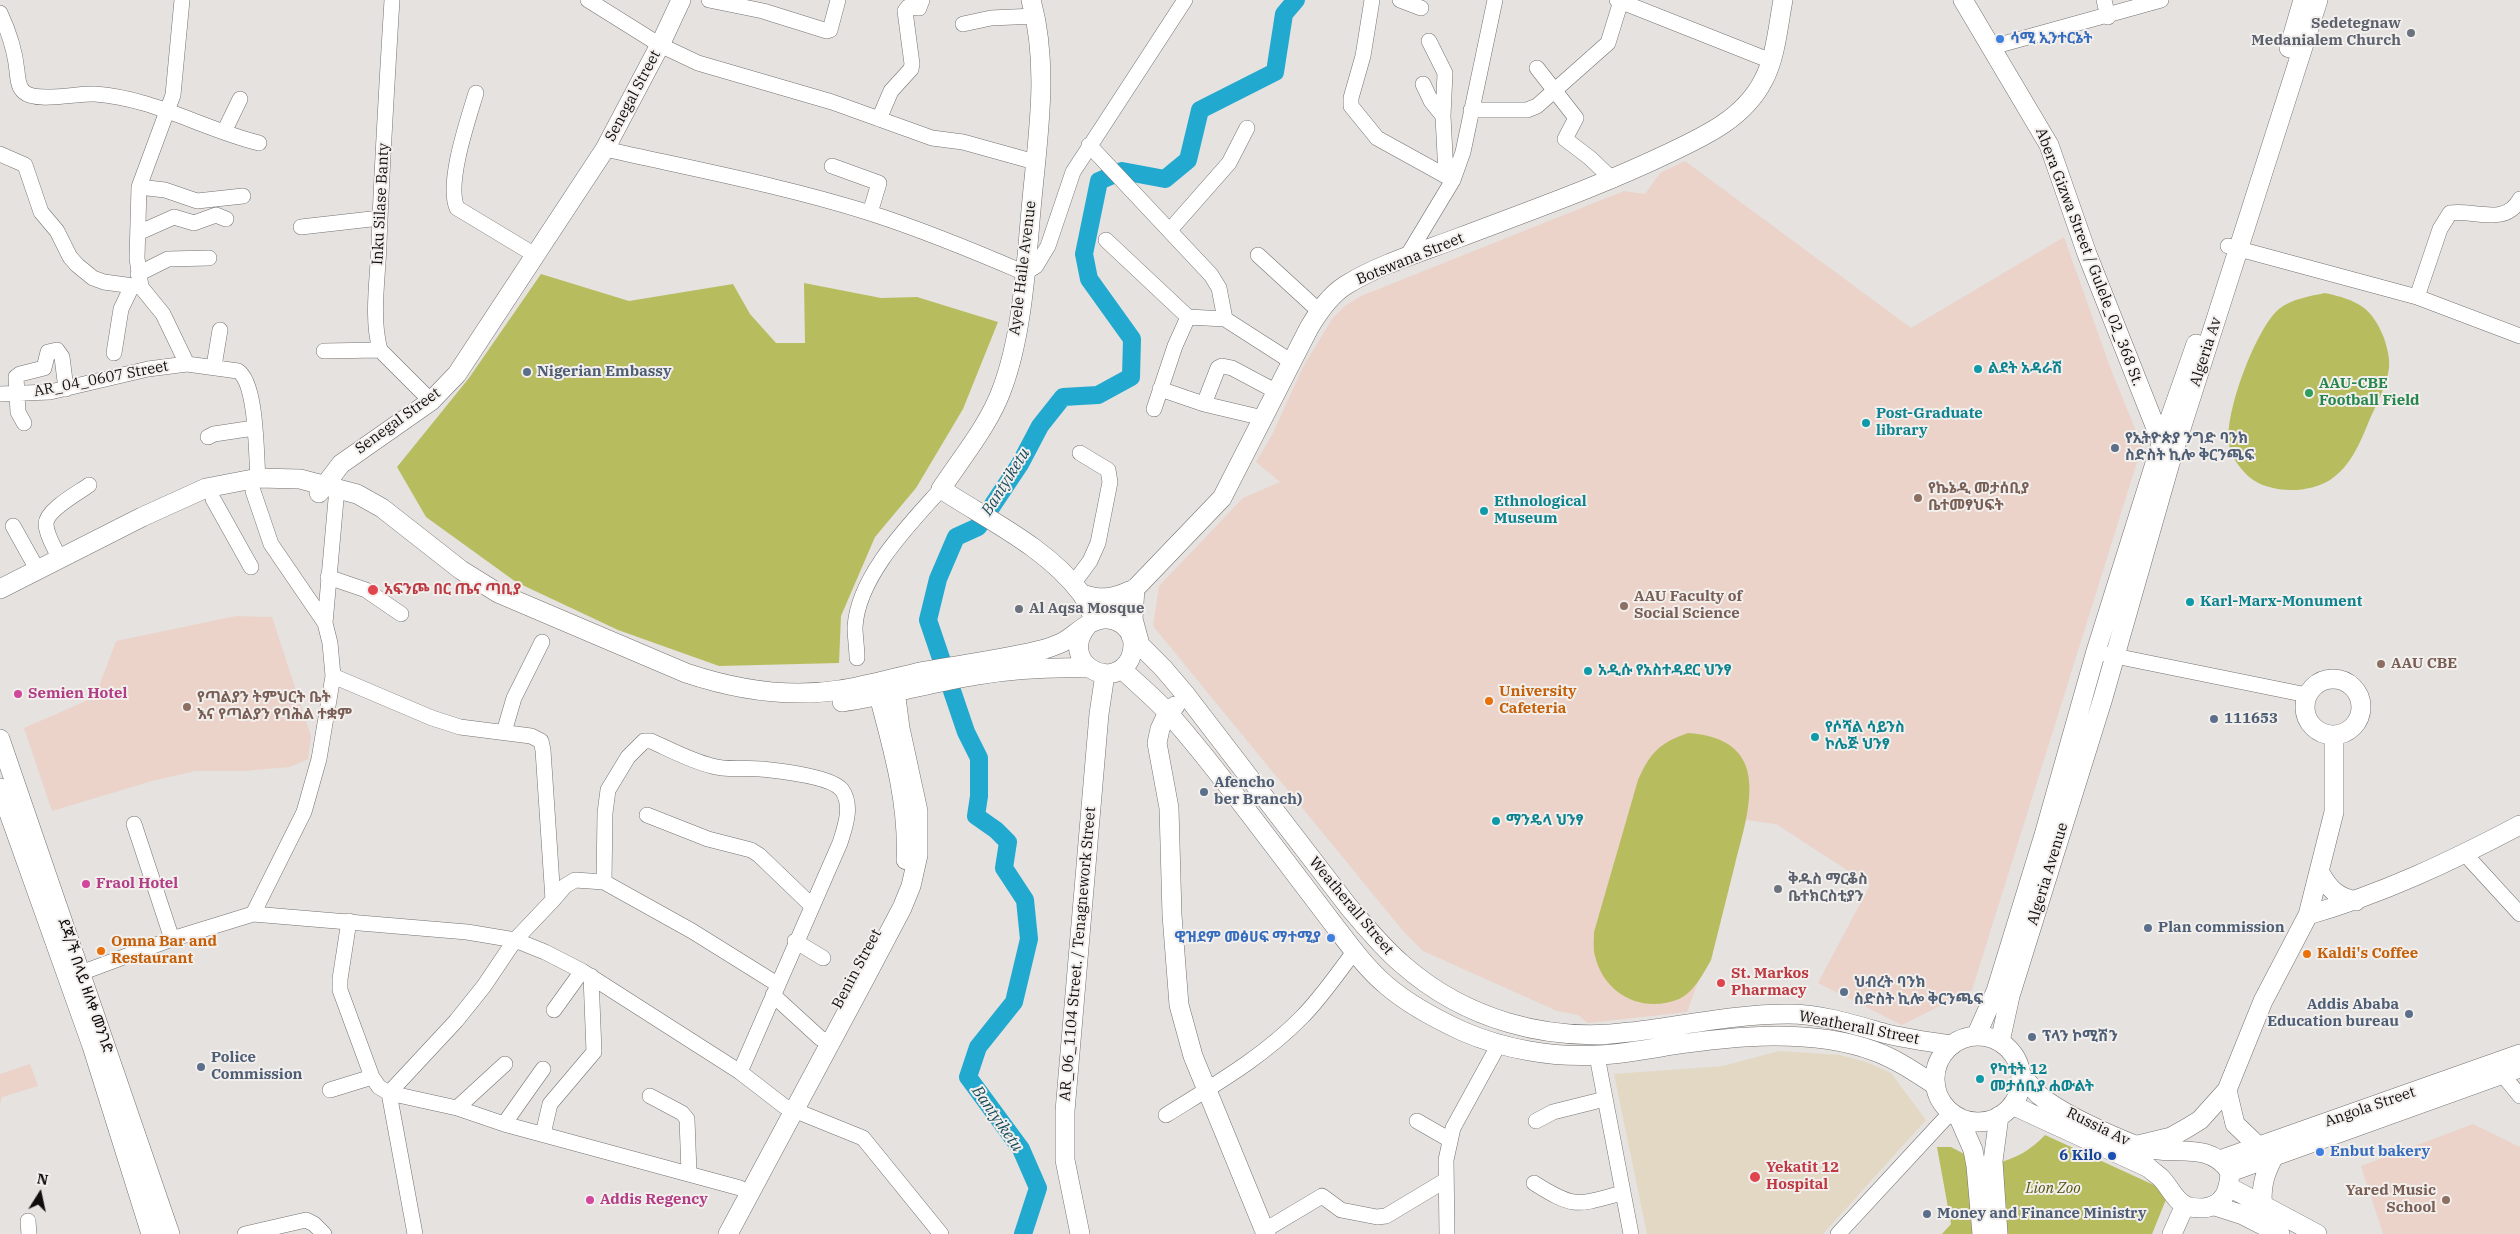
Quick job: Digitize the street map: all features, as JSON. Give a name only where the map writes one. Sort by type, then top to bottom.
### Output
[{"type":"main road","name":"Senegal Street","points":[[329,491],[346,460],[457,374],[605,149],[660,45],[681,0]]},
{"type":"main road","name":"Botswana Street","points":[[1096,622],[1135,588],[1222,498],[1319,311],[1346,285],[1406,258],[1613,180],[1698,140],[1734,117],[1763,81],[1771,62],[1783,0]]},
{"type":"main road","name":"Abera Gizwa Street / Gulele_02_368 St.","points":[[1963,0],[2048,144],[2088,254],[2170,463]]},
{"type":"main road","name":"Algeria Av","points":[[2100,706],[2234,247],[2303,0]]},
{"type":"main road","name":"Algeria Av","points":[[2081,703],[2162,441],[2234,247],[2318,0]]},
{"type":"main road","name":"Ayele Haile Avenue","points":[[942,489],[994,408],[1011,359],[1025,273],[1040,86],[1040,49],[1033,8]]},
{"type":"main road","points":[[0,601],[79,560],[212,499],[256,484]]},
{"type":"main road","points":[[0,589],[59,558],[206,488],[256,484],[357,494],[382,508],[496,597],[661,675],[712,692],[776,704],[846,701],[886,688]]},
{"type":"main road","points":[[942,489],[1026,544],[1077,589],[1096,622]]},
{"type":"main road","points":[[975,669],[1045,666],[1105,670],[1132,654],[1136,641],[1132,619],[1135,588],[1106,599],[1077,589]]},
{"type":"main road","points":[[496,597],[713,682],[744,688],[800,693],[886,688],[975,669],[1045,650],[1061,643],[1096,622],[1121,624],[1136,641]]},
{"type":"main road","points":[[1096,622],[1081,634],[1078,652],[1168,712],[1354,952],[1377,978],[1405,1000],[1465,1032],[1499,1044],[1556,1054],[1597,1056],[1755,1036],[1788,1036],[1847,1044],[1875,1051],[1905,1065],[1935,1085]]},
{"type":"main road","name":"Weatherall Street","points":[[1136,641],[1186,695],[1348,906],[1375,937],[1402,965],[1437,990],[1466,1006],[1489,1016],[1534,1030],[1587,1035],[1789,1014],[1820,1017],[1888,1034],[1950,1045]]},
{"type":"main road","name":"AR_06_1104 Street. / Tenagnework Street","points":[[1080,1234],[1065,1160],[1064,1111],[1099,714],[1105,670]]},
{"type":"main road","points":[[2326,679],[2339,679],[2350,684],[2359,694],[2362,708],[2358,722],[2348,731],[2334,735],[2323,734],[2313,727],[2307,718],[2304,706],[2307,695],[2315,685],[2326,679]]},
{"type":"main road","points":[[895,735],[905,704],[920,682]]},
{"type":"main road","points":[[886,688],[895,735]]},
{"type":"main road","points":[[1186,695],[1168,712],[1160,729],[1157,743],[1169,808],[1172,915],[1179,1005],[1190,1049],[1266,1232]]},
{"type":"main road","points":[[846,701],[867,710],[895,735]]},
{"type":"main road","name":"Algeria Avenue","points":[[2000,1042],[2026,920],[2081,703]]},
{"type":"main road","name":"Algeria Avenue","points":[[1976,1036],[2026,920],[2100,706]]},
{"type":"main road","name":"Benin Street","points":[[728,1234],[789,1108],[902,908],[911,886],[918,855],[918,811],[895,735]]},
{"type":"main road","points":[[2135,1146],[2171,1136],[2187,1128],[2200,1120],[2227,1090],[2263,1001],[2308,916],[2334,812],[2334,735]]},
{"type":"main road","name":"ደጃ/ች በላይ ዘለቀ መንገድ","points":[[0,739],[73,976],[170,1234]]},
{"type":"main road","points":[[0,788],[4,814],[73,976],[92,1046],[151,1234]]},
{"type":"main road","points":[[2308,916],[2356,901],[2465,854],[2520,826]]},
{"type":"main road","points":[[2320,873],[2332,892],[2341,898],[2356,901]]},
{"type":"main road","points":[[1788,1036],[1789,1014]]},
{"type":"main road","points":[[1982,1234],[1973,1150],[1955,1115],[1940,1100],[1935,1085],[1935,1070],[1941,1056],[1950,1045],[1962,1038],[1976,1036],[2000,1042],[2014,1055],[2021,1075],[2020,1091],[2006,1111],[1993,1161],[1998,1234]]},
{"type":"main road","name":"Angola Street","points":[[2226,1173],[2266,1151],[2520,1054]]},
{"type":"main road","points":[[2266,1151],[2511,1071]]},
{"type":"main road","name":"Russia Av","points":[[2021,1075],[2039,1094],[2055,1106],[2135,1146],[2153,1160]]},
{"type":"main road","points":[[2227,1090],[2235,1124],[2266,1151]]},
{"type":"main road","name":"Benin Street","points":[[714,1234],[789,1108]]},
{"type":"main road","points":[[1955,1115],[1972,1122],[1986,1121],[2006,1111]]},
{"type":"main road","name":"Russia Av","points":[[2006,1111],[2153,1160]]},
{"type":"main road","points":[[2263,1207],[2262,1188],[2266,1151]]},
{"type":"main road","points":[[2278,1233],[2243,1214],[2215,1206],[2198,1208],[2185,1206],[2177,1199],[2162,1179],[2153,1160],[2204,1152],[2263,1207],[2317,1234]]},
{"type":"main road","points":[[2215,1206],[2224,1198],[2226,1173]]},
{"type":"main road","points":[[2172,1234],[2185,1206]]},
{"type":"street","points":[[182,0],[173,95],[139,187],[137,282],[163,314],[187,364]]},
{"type":"street","name":"Inku Silase Banty","points":[[380,350],[376,308],[392,0]]},
{"type":"street","points":[[588,0],[660,45],[698,63],[832,102],[932,138],[980,146],[1035,162]]},
{"type":"street","points":[[709,0],[763,11],[828,31],[830,30],[838,0]]},
{"type":"street","points":[[879,119],[891,91],[911,69],[913,58],[905,11],[908,7],[920,8],[922,0]]},
{"type":"street","points":[[605,149],[813,197],[870,213],[953,242],[1025,273],[1036,266],[1045,252],[1073,172],[1186,0]]},
{"type":"street","points":[[1372,0],[1363,56],[1351,98],[1351,106],[1377,138],[1449,177]]},
{"type":"street","points":[[1400,0],[1421,8]]},
{"type":"street","points":[[1406,258],[1463,152],[1495,0]]},
{"type":"street","points":[[2104,0],[2108,17]]},
{"type":"street","points":[[1992,47],[2108,17],[2162,0]]},
{"type":"street","points":[[1471,110],[1527,110],[1537,106],[1608,43],[1619,1],[1771,62]]},
{"type":"street","points":[[964,24],[1033,8]]},
{"type":"street","points":[[1,19],[14,48],[19,86],[26,94],[38,98],[69,94],[112,96],[169,110],[224,132],[259,143]]},
{"type":"street","points":[[1429,41],[1445,73],[1443,116],[1449,177]]},
{"type":"street","points":[[1537,68],[1576,118],[1565,139],[1590,158],[1613,180]]},
{"type":"street","points":[[1423,84],[1431,101],[1443,116]]},
{"type":"street","points":[[476,93],[460,146],[453,199],[457,208],[535,255]]},
{"type":"street","points":[[224,132],[240,99]]},
{"type":"street","points":[[1170,230],[1229,163],[1247,128]]},
{"type":"street","points":[[1089,145],[1104,164],[1170,230],[1211,275],[1219,288],[1225,319]]},
{"type":"street","points":[[0,154],[25,165],[42,212],[77,265],[93,278],[104,282],[137,282]]},
{"type":"street","points":[[832,166],[879,183],[870,213]]},
{"type":"street","points":[[139,187],[165,190],[197,201],[243,196]]},
{"type":"street","points":[[2417,297],[2440,229],[2450,213],[2500,215],[2509,212],[2520,199]]},
{"type":"street","points":[[138,233],[174,217],[194,223],[216,215],[226,219]]},
{"type":"street","points":[[301,227],[380,218]]},
{"type":"street","points":[[1106,240],[1188,317],[1225,319],[1292,362]]},
{"type":"street","points":[[2234,247],[2417,297],[2520,336]]},
{"type":"street","points":[[1258,255],[1319,311]]},
{"type":"street","points":[[114,353],[121,309],[137,282],[168,259],[208,258]]},
{"type":"street","points":[[1154,409],[1188,317]]},
{"type":"street","points":[[214,366],[220,330]]},
{"type":"street","points":[[8,394],[16,377],[20,374],[44,368],[48,352],[51,350],[57,350],[62,357],[66,389]]},
{"type":"street","points":[[324,351],[380,350],[426,397]]},
{"type":"street","name":"AR_04_0607 Street","points":[[24,423],[8,394],[38,394],[148,369],[187,364],[214,366],[238,371],[244,375],[248,382],[254,428]]},
{"type":"street","points":[[1204,404],[1218,368],[1222,366],[1232,368],[1277,392]]},
{"type":"street","points":[[1160,389],[1204,404],[1263,418]]},
{"type":"street","points":[[208,437],[214,434],[254,428],[256,484],[271,544],[324,623],[330,643],[333,676],[319,759],[304,812],[253,914]]},
{"type":"street","points":[[1077,589],[1098,543],[1110,482],[1108,470],[1080,453]]},
{"type":"street","points":[[59,558],[47,529],[47,518],[53,510],[89,485]]},
{"type":"street","points":[[857,658],[855,627],[863,595],[880,562],[905,529],[942,489]]},
{"type":"street","points":[[324,623],[328,577],[329,491]]},
{"type":"street","points":[[212,499],[251,567]]},
{"type":"street","points":[[13,526],[37,569]]},
{"type":"street","points":[[328,577],[366,590],[401,614]]},
{"type":"street","points":[[504,732],[514,698],[542,642]]},
{"type":"street","points":[[2096,652],[2307,695]]},
{"type":"street","points":[[333,676],[432,718],[460,727],[531,736],[541,741],[548,806],[553,900]]},
{"type":"street","points":[[604,882],[605,813],[608,790],[638,745],[644,740],[652,741],[712,766],[738,770],[760,769],[804,776],[831,782],[842,790],[846,802],[847,818],[840,842],[795,941],[740,1072]]},
{"type":"street","points":[[647,815],[708,839],[751,850],[759,855],[811,905]]},
{"type":"street","points":[[134,824],[172,939]]},
{"type":"street","points":[[2465,854],[2517,906]]},
{"type":"street","points":[[388,1093],[456,1022],[484,986],[515,940],[565,886],[575,880],[604,882],[692,931],[775,989],[826,1040]]},
{"type":"street","points":[[73,976],[172,939],[253,914],[467,932],[515,940],[545,952],[587,974],[740,1072],[789,1108],[863,1138],[941,1234]]},
{"type":"street","points":[[349,921],[340,990],[372,1078],[379,1087],[388,1093],[457,1108],[504,1124],[689,1172],[740,1188]]},
{"type":"street","points":[[795,941],[823,958]]},
{"type":"street","points":[[1166,1115],[1248,1064],[1303,1017],[1354,952]]},
{"type":"street","points":[[554,1010],[587,974]]},
{"type":"street","points":[[543,1134],[553,1100],[594,1052],[587,974]]},
{"type":"street","points":[[1447,1234],[1446,1180],[1450,1140],[1460,1111],[1499,1044]]},
{"type":"street","points":[[1597,1056],[1631,1234]]},
{"type":"street","points":[[457,1108],[505,1064]]},
{"type":"street","points":[[504,1124],[543,1069]]},
{"type":"street","points":[[2511,1071],[2520,1096]]},
{"type":"street","points":[[330,1090],[372,1078]]},
{"type":"street","points":[[388,1093],[415,1234]]},
{"type":"street","points":[[650,1096],[682,1113],[687,1119],[689,1172]]},
{"type":"street","points":[[1536,1121],[1553,1112],[1604,1100]]},
{"type":"street","points":[[1842,1232],[1955,1115]]},
{"type":"street","points":[[1417,1121],[1450,1140]]},
{"type":"street","points":[[1266,1232],[1322,1196],[1341,1210],[1377,1217],[1386,1216],[1446,1180]]},
{"type":"street","points":[[1534,1183],[1570,1203],[1596,1200],[1622,1193]]},
{"type":"street","points":[[245,1234],[306,1220],[314,1224],[324,1234]]},
{"type":"shaded area","name":"AAU Faculty of Social Science","points":[[1685,161],[1911,328],[2064,237],[2110,367],[2142,446],[1972,990],[1902,1025],[1818,983],[1870,885],[1776,824],[1746,820],[1711,960],[1698,982],[1687,1012],[1588,1023],[1578,1015],[1557,1011],[1423,951],[1404,932],[1153,626],[1159,586],[1243,498],[1280,482],[1256,462],[1272,435],[1303,367],[1332,319],[1345,306],[1361,296],[1624,191],[1645,194],[1660,173]]},
{"type":"shaded area","name":"የጣልያን ትምህርት ቤት እና የጣልያን የባሕል ተቋም","points":[[236,616],[272,617],[311,736],[308,759],[290,767],[243,771],[195,771],[152,781],[52,811],[24,728],[95,697],[116,641]]},
{"type":"shaded area","name":"Yekatit 12 Hospital","points":[[1779,1051],[1840,1055],[1866,1062],[1891,1073],[1926,1120],[1823,1234],[1647,1234],[1614,1074],[1723,1066]]},
{"type":"shaded area","points":[[30,1064],[38,1086],[2,1097],[0,1105],[0,1074]]},
{"type":"shaded area","name":"Yared Music School","points":[[2473,1124],[2520,1147],[2520,1234],[2383,1234],[2361,1166]]},
{"type":"green space","points":[[541,274],[629,301],[733,284],[750,314],[776,343],[805,343],[804,283],[881,298],[917,297],[998,322],[963,409],[916,488],[875,537],[841,616],[839,663],[719,666],[618,630],[516,582],[426,517],[397,467],[469,378]]},
{"type":"green space","name":"AAU-CBE Football Field","points":[[2325,293],[2355,302],[2362,306],[2374,319],[2384,338],[2388,353],[2389,368],[2386,381],[2358,446],[2344,468],[2330,480],[2311,488],[2288,490],[2266,486],[2256,482],[2245,473],[2236,462],[2230,449],[2229,430],[2231,413],[2237,393],[2252,352],[2270,319],[2279,309],[2289,303],[2301,298]]},
{"type":"green space","points":[[1688,733],[1715,738],[1733,748],[1744,762],[1749,779],[1746,820],[1711,960],[1705,971],[1694,987],[1679,999],[1652,1004],[1639,1002],[1626,997],[1607,981],[1595,956],[1594,932],[1642,771],[1651,756],[1663,745]]},
{"type":"green space","name":"Lion Zoo","points":[[2045,1135],[2169,1192],[2152,1234],[2006,1234],[1998,1163],[2024,1152]]},
{"type":"green space","points":[[1937,1147],[1951,1147],[1968,1156],[1976,1234],[1942,1234],[1951,1224]]},
{"type":"waterway","name":"Bantyiketu","points":[[1023,1234],[1038,1188],[1021,1149],[968,1077],[978,1047],[1014,1002],[1029,939],[1025,900],[1004,868],[1008,842],[996,830],[976,816],[979,796],[979,758],[966,732],[928,620],[938,579],[956,537],[978,527],[1020,464],[1040,426],[1063,397],[1098,395],[1131,377],[1132,339],[1089,279],[1084,254],[1099,181],[1122,171],[1165,179],[1188,160],[1200,110],[1275,72],[1284,14],[1296,0]]},
{"type":"place","name":"Sedetegnaw Medanialem Church","points":[[2411,33]]},
{"type":"place","name":"ሳሚ ኢንተርኔት","points":[[2000,39]]},
{"type":"place","name":"ልደት አዳራሽ","points":[[1978,369]]},
{"type":"place","name":"Nigerian Embassy","points":[[527,372]]},
{"type":"place","name":"AAU-CBE Football Field","points":[[2309,393]]},
{"type":"place","name":"Post-Graduate library","points":[[1866,423]]},
{"type":"place","name":"የኢትዮጵያ ንግድ ባንክ ስድስት ኪሎ ቅርንጫፍ","points":[[2115,448]]},
{"type":"place","name":"የኬኔዲ መታሰቢያ ቤተመፃህፍት","points":[[1918,498]]},
{"type":"place","name":"Ethnological Museum","points":[[1484,511]]},
{"type":"place","name":"አፍንጮ በር ጤና ጣቢያ","points":[[373,590]]},
{"type":"place","name":"Karl-Marx-Monument","points":[[2190,602]]},
{"type":"place","name":"AAU Faculty of Social Science","points":[[1624,606]]},
{"type":"place","name":"Al Aqsa Mosque","points":[[1019,609]]},
{"type":"place","name":"AAU CBE","points":[[2381,664]]},
{"type":"place","name":"አዲሱ የአስተዳደር ህንፃ","points":[[1588,671]]},
{"type":"place","name":"Semien Hotel","points":[[18,694]]},
{"type":"place","name":"University Cafeteria","points":[[1489,701]]},
{"type":"place","name":"የጣልያን ትምህርት ቤት እና የጣልያን የባሕል ተቋም","points":[[187,707]]},
{"type":"place","name":"111653","points":[[2214,719]]},
{"type":"place","name":"የሶሻል ሳይንስ ኮሌጅ ህንፃ","points":[[1815,737]]},
{"type":"place","name":"Afencho ber Branch)","points":[[1204,792]]},
{"type":"place","name":"ማንዴላ ህንፃ","points":[[1496,821]]},
{"type":"place","name":"Fraol Hotel","points":[[86,884]]},
{"type":"place","name":"ቅዱስ ማርቆስ ቤተክርስቲያን","points":[[1778,889]]},
{"type":"place","name":"Plan commission","points":[[2148,928]]},
{"type":"place","name":"ዊዝደም መፅሀፍ ማተሚያ","points":[[1331,938]]},
{"type":"place","name":"Omna Bar and Restaurant","points":[[101,951]]},
{"type":"place","name":"Kaldi's Coffee","points":[[2307,954]]},
{"type":"place","name":"St. Markos Pharmacy","points":[[1721,983]]},
{"type":"place","name":"ህብረት ባንክ ስድስት ኪሎ ቅርንጫፍ","points":[[1844,992]]},
{"type":"place","name":"Addis Ababa Education bureau","points":[[2409,1014]]},
{"type":"place","name":"ፕላን ኮሚሽን","points":[[2032,1037]]},
{"type":"place","name":"Police Commission","points":[[201,1067]]},
{"type":"place","name":"የካቲት 12 መታሰቢያ ሐውልት","points":[[1980,1079]]},
{"type":"place","name":"Enbut bakery","points":[[2320,1152]]},
{"type":"place","name":"6 Kilo","points":[[2112,1156]]},
{"type":"place","name":"Yekatit 12 Hospital","points":[[1755,1177]]},
{"type":"place","name":"Addis Regency","points":[[590,1200]]},
{"type":"place","name":"Yared Music School","points":[[2446,1200]]},
{"type":"place","name":"Money and Finance Ministry","points":[[1927,1214]]}]
